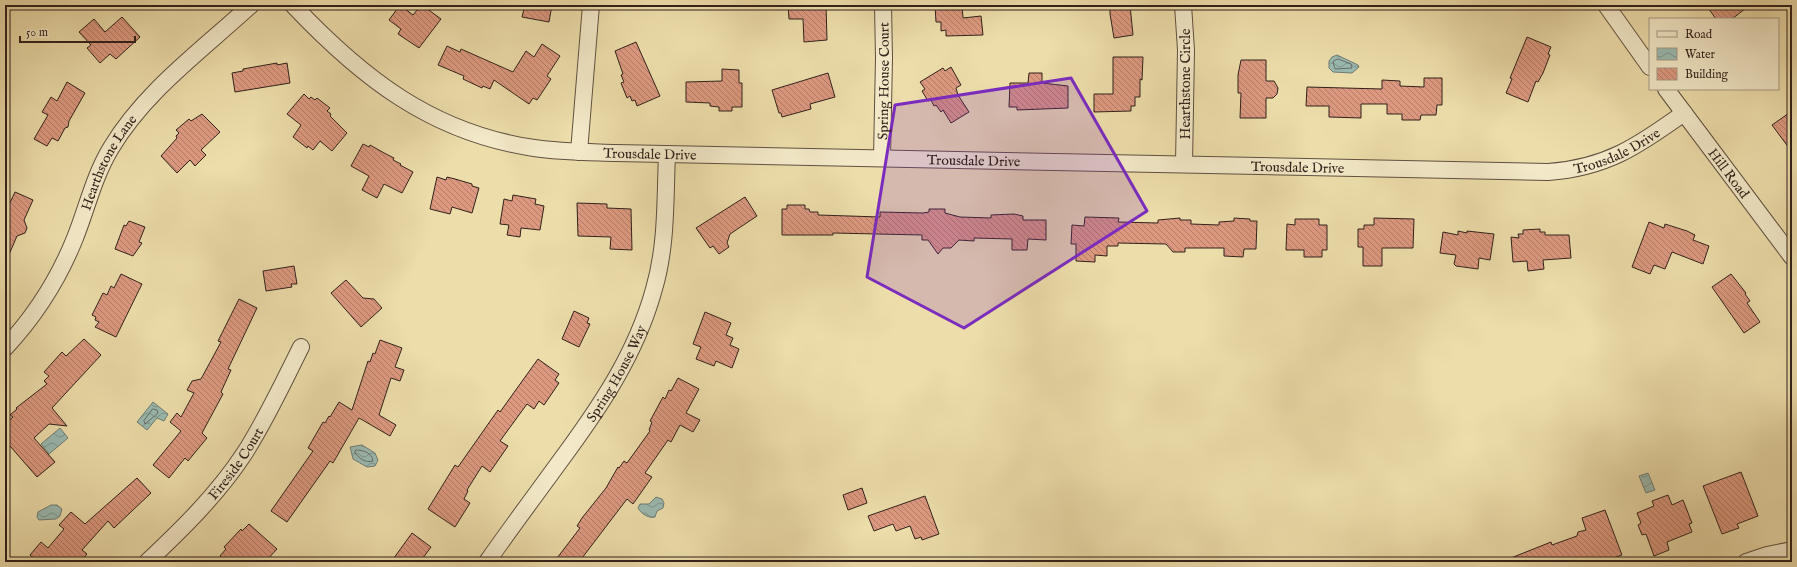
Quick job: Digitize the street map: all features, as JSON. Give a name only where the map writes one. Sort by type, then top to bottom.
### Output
[{"type":"street","name":"Hearthstone Lane","points":[[5,348],[28,320],[62,267],[75,238],[100,169],[118,136],[148,99],[251,5]]},
{"type":"street","name":"Trousdale Drive","points":[[294,5],[330,44],[374,81],[412,107],[457,126],[496,140],[534,148],[579,152],[1511,172],[1563,171],[1593,165],[1618,156],[1644,142],[1684,114]]},
{"type":"street","points":[[579,152],[591,5]]},
{"type":"street","name":"Spring House Court","points":[[882,158],[884,58],[883,5]]},
{"type":"street","name":"Hearthstone Circle","points":[[1183,5],[1186,50],[1184,164]]},
{"type":"street","points":[[1606,5],[1649,66]]},
{"type":"street","name":"Hill Road","points":[[1667,90],[1790,250]]},
{"type":"street","name":"Spring House Way","points":[[487,562],[603,401],[622,370],[640,330],[655,289],[662,250],[667,154]]},
{"type":"street","name":"Fireside Court","points":[[146,562],[201,509],[235,467],[267,414],[301,347]]},
{"type":"street","points":[[1746,562],[1779,552],[1792,550]]},
{"type":"highlighted area","points":[[1071,78],[1147,211],[964,328],[867,277],[895,105]]},
{"type":"water","points":[[1337,55],[1358,65],[1359,67],[1352,73],[1333,72],[1329,68],[1329,61],[1332,57]]},
{"type":"water","points":[[153,402],[168,414],[164,421],[157,418],[147,430],[137,422]]},
{"type":"water","points":[[60,428],[68,438],[49,454],[41,444]]},
{"type":"water","points":[[362,445],[375,453],[378,460],[375,466],[367,467],[353,459],[350,447]]},
{"type":"water","points":[[1648,473],[1655,490],[1646,493],[1639,476]]},
{"type":"water","points":[[656,497],[662,499],[664,503],[663,508],[657,511],[655,517],[648,517],[638,508],[640,504],[649,504]]},
{"type":"water","points":[[51,505],[57,505],[62,509],[60,516],[56,519],[39,520],[37,517],[38,512]]},
{"type":"building","points":[[400,5],[413,15],[417,10],[426,8],[441,19],[419,48],[398,34],[401,29],[389,20]]},
{"type":"building","points":[[525,5],[552,5],[549,22],[522,17]]},
{"type":"building","points":[[788,5],[826,5],[827,40],[804,42],[803,19],[789,19]]},
{"type":"building","points":[[935,5],[962,5],[963,18],[981,16],[983,35],[946,36],[946,30],[941,31],[941,22],[936,22]]},
{"type":"building","points":[[1110,5],[1130,5],[1133,35],[1114,38]]},
{"type":"building","points":[[1706,5],[1750,5],[1733,18],[1715,18]]},
{"type":"building","points":[[122,17],[140,37],[116,59],[110,54],[100,63],[87,48],[91,45],[79,32],[94,19],[105,32]]},
{"type":"building","points":[[1527,37],[1551,47],[1548,54],[1550,55],[1543,73],[1538,82],[1536,81],[1528,102],[1506,93],[1512,79],[1510,78]]},
{"type":"building","points":[[636,42],[660,96],[637,106],[635,100],[632,101],[630,96],[627,98],[621,83],[624,82],[621,75],[623,74],[615,51]]},
{"type":"building","points":[[542,44],[560,56],[547,76],[551,79],[537,100],[533,98],[529,104],[494,80],[490,89],[483,86],[482,88],[463,79],[464,76],[438,65],[447,46],[460,52],[461,49],[513,72],[526,51],[534,57]]},
{"type":"building","points":[[1113,57],[1143,57],[1142,80],[1140,79],[1140,97],[1135,97],[1135,106],[1131,106],[1131,111],[1094,112],[1094,94],[1113,94]]},
{"type":"building","points":[[1241,60],[1266,60],[1266,81],[1274,81],[1278,88],[1277,94],[1273,98],[1266,98],[1266,118],[1240,118],[1241,93],[1238,93],[1238,75]]},
{"type":"building","points":[[277,63],[277,65],[287,63],[290,83],[235,92],[232,73],[243,71],[243,69]]},
{"type":"building","points":[[951,67],[961,85],[956,88],[958,95],[969,112],[951,123],[943,110],[941,112],[936,105],[934,106],[931,100],[928,101],[922,91],[925,89],[920,82],[943,68],[945,71]]},
{"type":"building","points":[[722,69],[739,70],[739,83],[742,83],[742,107],[732,107],[732,111],[719,111],[719,107],[710,106],[710,103],[686,102],[686,82],[722,81]]},
{"type":"building","points":[[828,73],[835,97],[810,104],[811,109],[782,117],[781,113],[779,113],[772,90]]},
{"type":"building","points":[[1029,73],[1042,73],[1042,83],[1068,86],[1068,108],[1017,110],[1017,107],[1009,107],[1010,83],[1028,83]]},
{"type":"building","points":[[1424,78],[1442,78],[1442,105],[1437,105],[1436,115],[1421,115],[1420,120],[1402,120],[1402,114],[1387,114],[1387,104],[1361,104],[1361,118],[1329,117],[1329,106],[1306,106],[1307,87],[1382,89],[1382,80],[1400,81],[1400,86],[1424,87]]},
{"type":"building","points":[[67,82],[85,93],[69,121],[68,127],[65,128],[58,141],[52,138],[47,146],[34,139],[48,115],[42,112],[51,97],[57,101]]},
{"type":"building","points":[[304,94],[309,99],[311,97],[315,100],[317,98],[330,108],[327,111],[331,114],[330,116],[347,133],[332,151],[320,141],[313,150],[308,146],[307,148],[293,137],[301,125],[287,114]]},
{"type":"building","points":[[1792,111],[1792,152],[1772,125]]},
{"type":"building","points":[[202,114],[220,132],[201,150],[206,155],[195,166],[190,160],[177,173],[161,156],[177,138],[176,136],[179,133],[176,130],[189,119],[191,121]]},
{"type":"building","points":[[363,144],[369,147],[370,145],[394,158],[393,160],[413,172],[402,193],[384,184],[377,198],[362,190],[369,176],[351,166]]},
{"type":"building","points":[[437,177],[446,180],[447,177],[455,179],[472,184],[472,186],[479,188],[472,213],[452,207],[450,214],[430,209]]},
{"type":"building","points":[[15,192],[33,200],[24,220],[27,228],[25,233],[17,236],[5,264],[5,206],[8,207]]},
{"type":"building","points":[[513,195],[536,199],[535,204],[544,206],[540,230],[521,228],[520,237],[507,235],[509,225],[500,224],[504,199],[512,201]]},
{"type":"building","points":[[745,197],[757,216],[730,234],[727,243],[729,247],[719,254],[713,246],[710,248],[696,228]]},
{"type":"building","points":[[577,203],[607,204],[607,208],[631,209],[632,250],[610,249],[611,237],[578,236]]},
{"type":"building","points":[[787,205],[805,205],[805,209],[809,209],[810,212],[818,212],[818,215],[880,217],[880,212],[923,213],[929,212],[929,209],[945,209],[945,213],[960,217],[991,218],[991,215],[1014,214],[1023,216],[1023,220],[1046,220],[1046,240],[1028,239],[1027,250],[1012,250],[1012,239],[974,238],[974,241],[959,240],[951,248],[943,248],[938,254],[928,240],[922,240],[922,235],[833,233],[833,235],[782,235],[782,209],[787,209]]},
{"type":"building","points":[[1085,217],[1119,218],[1118,222],[1158,223],[1158,220],[1180,218],[1180,220],[1191,220],[1191,224],[1219,225],[1219,222],[1234,221],[1234,218],[1250,219],[1250,221],[1257,221],[1256,249],[1244,249],[1243,257],[1224,256],[1224,248],[1185,248],[1185,252],[1173,252],[1166,244],[1118,243],[1118,246],[1107,246],[1107,256],[1095,255],[1095,262],[1076,261],[1076,244],[1071,244],[1072,225],[1084,226]]},
{"type":"building","points":[[1374,218],[1414,219],[1413,248],[1382,248],[1382,266],[1363,266],[1363,247],[1358,247],[1358,229],[1364,229],[1364,225],[1374,225]]},
{"type":"building","points":[[1295,219],[1319,219],[1319,225],[1327,225],[1327,250],[1322,250],[1322,257],[1304,257],[1304,250],[1286,250],[1287,224],[1295,225]]},
{"type":"building","points":[[129,221],[145,227],[139,242],[142,243],[133,256],[115,249],[124,225],[126,226]]},
{"type":"building","points":[[1649,222],[1664,228],[1665,224],[1695,235],[1693,240],[1709,246],[1703,264],[1672,252],[1665,269],[1654,265],[1650,274],[1632,267]]},
{"type":"building","points":[[1540,229],[1540,232],[1545,232],[1545,235],[1569,235],[1571,258],[1543,260],[1544,269],[1528,271],[1527,261],[1513,262],[1511,237],[1519,238],[1518,234],[1523,234],[1523,230]]},
{"type":"building","points":[[1458,231],[1467,233],[1467,231],[1494,234],[1490,260],[1479,258],[1478,269],[1456,266],[1454,264],[1456,255],[1440,253],[1443,232],[1458,235]]},
{"type":"building","points":[[294,266],[297,284],[291,284],[292,287],[266,291],[263,271]]},
{"type":"building","points":[[121,274],[142,284],[116,337],[95,327],[99,322],[95,320],[96,317],[92,315],[103,293],[107,295],[111,286],[114,288]]},
{"type":"building","points":[[1731,274],[1746,293],[1745,294],[1750,301],[1747,303],[1760,322],[1744,333],[1712,287]]},
{"type":"building","points":[[346,280],[363,298],[374,299],[382,308],[361,327],[331,293]]},
{"type":"building","points":[[239,299],[257,308],[228,369],[231,370],[221,392],[223,394],[202,433],[207,438],[188,461],[185,458],[169,478],[153,465],[181,431],[170,422],[177,413],[181,417],[194,393],[187,390],[192,381],[201,379],[221,342],[218,341]]},
{"type":"building","points":[[574,311],[589,318],[587,323],[590,324],[579,347],[562,339]]},
{"type":"building","points":[[705,312],[731,323],[726,335],[733,338],[730,345],[739,349],[732,368],[716,361],[714,366],[696,359],[701,347],[693,344]]},
{"type":"building","points":[[84,339],[101,355],[52,408],[67,426],[49,424],[34,438],[55,462],[37,477],[10,446],[5,451],[5,424],[13,417],[10,415],[17,409],[16,408],[47,384],[44,381],[49,376],[44,372],[62,352],[66,356]]},
{"type":"building","points":[[380,340],[402,348],[395,367],[404,370],[400,381],[391,378],[379,415],[396,425],[390,436],[359,418],[333,463],[330,461],[287,522],[271,511],[313,451],[308,448],[323,422],[325,423],[329,416],[330,417],[339,402],[352,410],[368,361],[370,362],[373,353],[375,354]]},
{"type":"building","points":[[538,359],[559,374],[555,380],[559,383],[544,405],[539,401],[534,409],[527,404],[500,441],[508,446],[490,472],[482,466],[467,490],[468,491],[464,499],[470,503],[455,527],[428,509],[455,465],[458,467],[498,410],[500,412]]},
{"type":"building","points":[[678,378],[699,389],[686,413],[700,420],[693,432],[680,425],[671,442],[668,440],[645,473],[652,477],[633,504],[627,499],[579,562],[554,562],[580,528],[577,526],[606,488],[618,467],[619,468],[624,461],[627,463],[650,431],[652,422],[650,421],[663,397],[665,399],[669,390],[671,391]]},
{"type":"building","points":[[1741,472],[1758,516],[1737,524],[1739,528],[1722,534],[1703,486]]},
{"type":"building","points":[[137,478],[151,493],[114,528],[108,521],[82,550],[87,554],[80,562],[38,562],[30,555],[41,542],[48,548],[64,529],[59,525],[71,512],[85,524]]},
{"type":"building","points":[[862,488],[867,503],[848,510],[843,495]]},
{"type":"building","points":[[1668,495],[1672,505],[1683,500],[1692,523],[1689,524],[1692,532],[1667,542],[1669,550],[1654,556],[1646,534],[1642,535],[1638,525],[1641,523],[1637,513],[1654,506],[1652,501]]},
{"type":"building","points":[[925,496],[939,534],[922,540],[921,537],[915,539],[910,526],[896,531],[893,524],[874,531],[868,516]]},
{"type":"building","points":[[1605,510],[1622,555],[1603,562],[1501,562],[1551,542],[1552,545],[1577,536],[1578,532],[1586,530],[1582,518]]},
{"type":"building","points":[[249,524],[277,549],[265,562],[227,562],[220,556],[226,549],[224,547],[241,529],[242,531]]},
{"type":"building","points":[[412,533],[431,547],[420,562],[391,562]]}]
